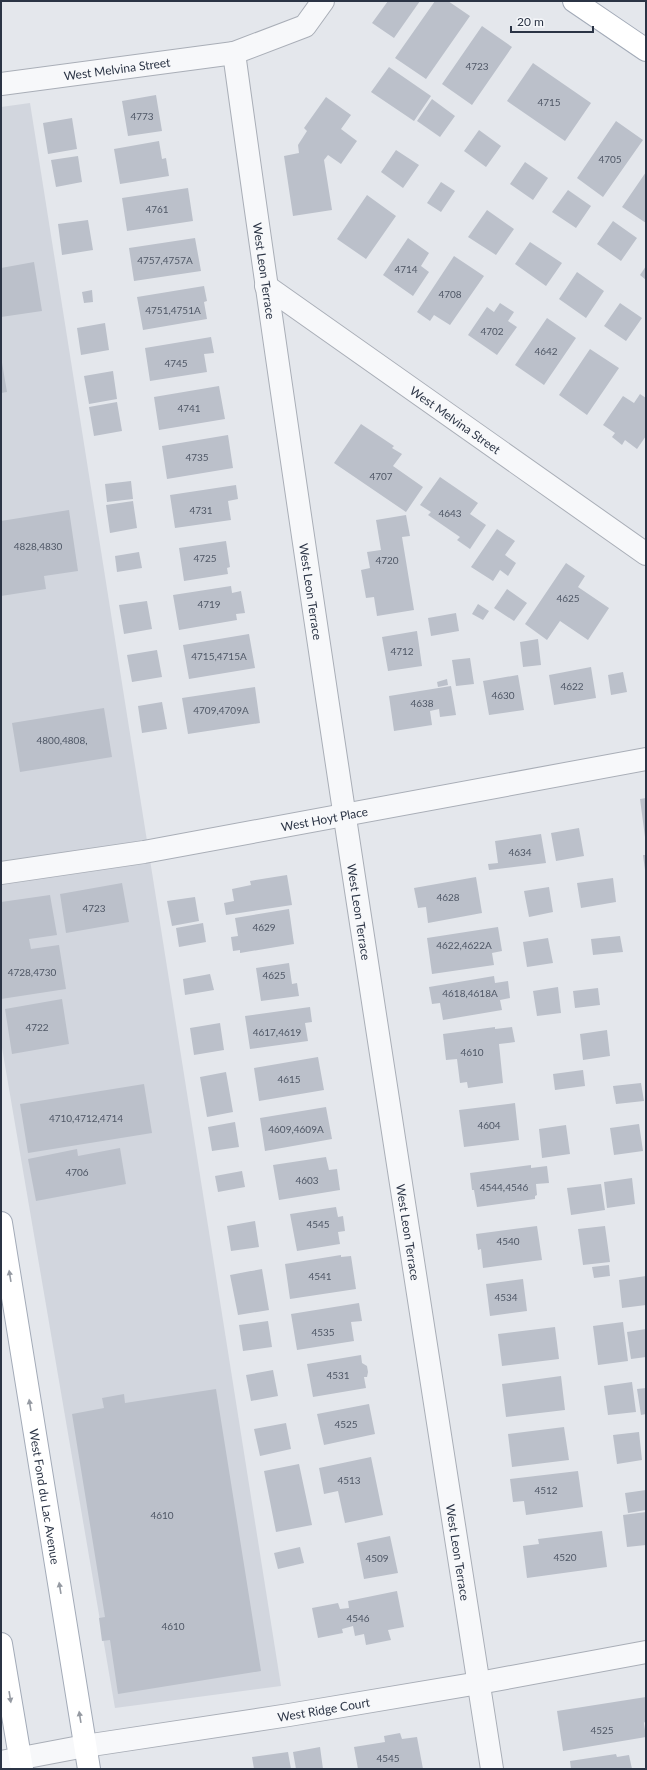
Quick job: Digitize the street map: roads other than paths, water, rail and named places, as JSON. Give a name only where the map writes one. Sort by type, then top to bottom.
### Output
[{"type":"main road","points":[[574,1],[646,50]]},
{"type":"main road","name":"West Fond du Lac Avenue","points":[[1,1223],[89,1769]]},
{"type":"main road","points":[[1,1644],[14,1763]]},
{"type":"street","name":"West Melvina Street","points":[[1,84],[234,53],[305,26],[323,1]]},
{"type":"street","name":"West Leon Terrace","points":[[234,53],[266,286],[345,814],[492,1769]]},
{"type":"street","name":"West Melvina Street","points":[[266,286],[646,554]]},
{"type":"street","name":"West Hoyt Place","points":[[1,873],[144,852],[646,758]]},
{"type":"street","name":"West Ridge Court","points":[[14,1763],[85,1746],[289,1715],[479,1683],[646,1652]]}]
